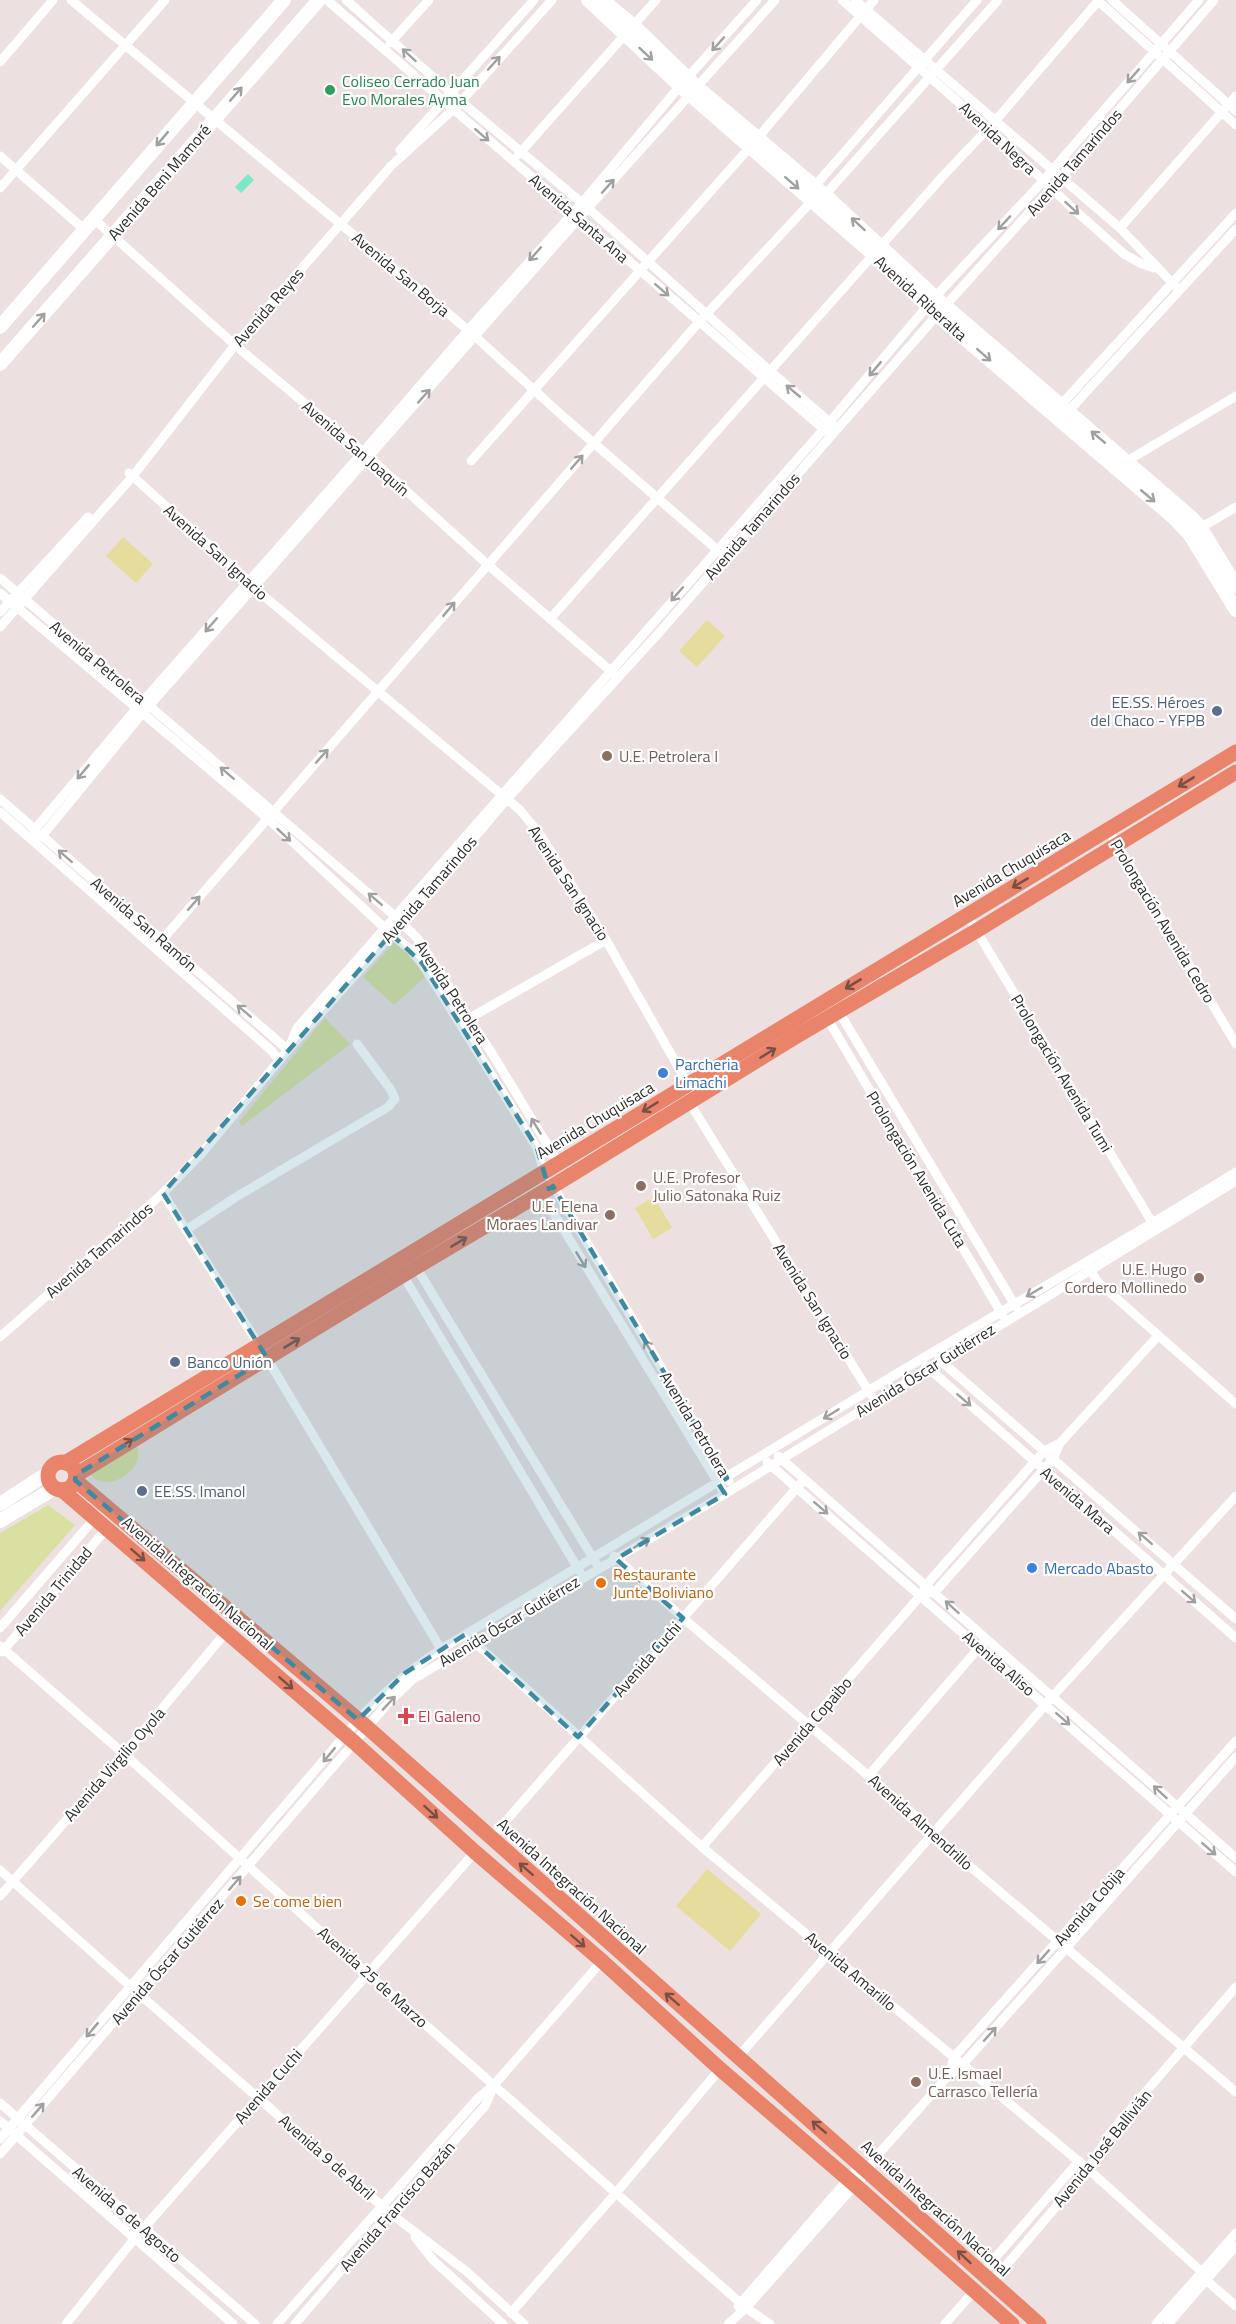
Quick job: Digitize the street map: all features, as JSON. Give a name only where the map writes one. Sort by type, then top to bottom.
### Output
[{"type":"main road","name":"Avenida Chuquisaca","points":[[65,1463],[410,1271],[547,1190],[692,1100],[791,1030],[967,915],[1236,752]]},
{"type":"main road","name":"Avenida Chuquisaca","points":[[75,1478],[263,1351],[544,1172],[688,1084],[791,1030],[833,1015],[976,931],[1236,772]]},
{"type":"main road","points":[[65,1463],[72,1467],[75,1478],[70,1487],[58,1489],[49,1482],[48,1473],[53,1466],[65,1463]]},
{"type":"main road","name":"Avenida Integración Nacional","points":[[75,1478],[363,1724],[738,2057],[867,2164],[1039,2324]]},
{"type":"main road","name":"Avenida Integración Nacional","points":[[58,1489],[227,1631],[1011,2324]]},
{"type":"street","points":[[0,62],[53,0]]},
{"type":"street","name":"Avenida San Borja","points":[[70,0],[468,330],[594,444],[725,556]]},
{"type":"street","points":[[0,188],[165,0]]},
{"type":"street","name":"Avenida Beni Mamoré","points":[[0,327],[284,0]]},
{"type":"street","name":"Avenida Beni Mamoré","points":[[0,364],[319,0]]},
{"type":"street","name":"Avenida Santa Ana","points":[[327,0],[699,322],[767,375],[830,429]]},
{"type":"street","name":"Avenida Santa Ana","points":[[346,0],[585,205],[707,314],[767,375]]},
{"type":"street","points":[[386,51],[392,39],[429,0]]},
{"type":"street","name":"Avenida Reyes","points":[[0,627],[13,604],[131,475],[234,343],[444,102],[446,96],[452,93],[534,0]]},
{"type":"street","name":"Avenida Reyes","points":[[339,222],[392,166],[460,100],[552,0]]},
{"type":"street","name":"Avenida Riberalta","points":[[588,0],[629,30]]},
{"type":"street","name":"Avenida Riberalta","points":[[602,0],[629,30],[689,86],[817,194],[937,305],[1121,465],[1174,518],[1196,531],[1236,586]]},
{"type":"street","points":[[512,161],[656,0]]},
{"type":"street","points":[[366,455],[468,330],[576,215],[689,86],[757,0]]},
{"type":"street","points":[[689,86],[775,0]]},
{"type":"street","name":"Avenida Negra","points":[[842,0],[863,13],[933,73],[996,120],[1061,176],[1119,228],[1175,287]]},
{"type":"street","name":"Avenida Negra","points":[[855,0],[863,13]]},
{"type":"street","points":[[471,460],[753,142],[874,0]]},
{"type":"street","points":[[817,194],[921,63],[977,0]]},
{"type":"street","points":[[155,948],[699,322],[933,73],[998,0]]},
{"type":"street","points":[[550,619],[996,120],[1098,0],[1236,125]]},
{"type":"street","points":[[1113,0],[1232,108]]},
{"type":"street","name":"Avenida Tamarindos","points":[[504,797],[618,677],[725,556],[830,429],[1199,0]]},
{"type":"street","name":"Avenida Tamarindos","points":[[937,305],[1051,188],[1214,0]]},
{"type":"street","name":"Avenida Negra","points":[[933,73],[1051,188],[1124,254],[1142,264],[1156,268]]},
{"type":"street","points":[[1119,228],[1222,113],[1232,108],[1236,96]]},
{"type":"street","points":[[0,156],[84,230]]},
{"type":"street","points":[[1061,412],[1175,287],[1236,213]]},
{"type":"street","points":[[34,834],[251,584],[366,455],[476,337],[576,215]]},
{"type":"street","name":"Avenida San Joaquín","points":[[94,219],[618,677]]},
{"type":"street","points":[[1175,287],[1236,229]]},
{"type":"street","points":[[1121,465],[1236,396]]},
{"type":"street","name":"Avenida Tamarindos","points":[[0,1337],[163,1193],[201,1153],[288,1050],[297,1028],[399,920],[610,670],[717,549],[830,429]]},
{"type":"street","name":"Avenida San Ignacio","points":[[131,475],[251,584],[520,810],[539,833],[606,940],[688,1084],[694,1110],[875,1401]]},
{"type":"street","points":[[1196,531],[1236,507]]},
{"type":"street","name":"Avenida Riberalta","points":[[1196,531],[1236,610]]},
{"type":"street","name":"Avenida Petrolera","points":[[0,578],[143,708]]},
{"type":"street","name":"Avenida Petrolera","points":[[0,593],[143,708],[399,920],[418,939],[470,1018],[559,1164]]},
{"type":"street","name":"Avenida Reyes","points":[[0,612],[13,604]]},
{"type":"street","points":[[42,836],[143,708]]},
{"type":"street","name":"Avenida San Ramón","points":[[0,799],[155,948],[272,1051],[279,1061]]},
{"type":"street","name":"Avenida San Ramón","points":[[0,812],[34,834],[42,836],[288,1050]]},
{"type":"street","name":"Avenida Petrolera","points":[[270,815],[422,963],[537,1148],[544,1172],[539,1183],[547,1190],[729,1492]]},
{"type":"street","name":"Prolongación Avenida Cedro","points":[[1108,829],[1236,1044]]},
{"type":"street","name":"Prolongación Avenida Tumi","points":[[967,915],[1155,1227]]},
{"type":"street","points":[[470,1018],[606,940]]},
{"type":"street","name":"Prolongación Avenida Cuta","points":[[833,1015],[1016,1308]]},
{"type":"street","name":"Prolongación Avenida Cuta","points":[[833,1015],[1003,1316]]},
{"type":"street","points":[[186,1230],[236,1197],[388,1107],[395,1099],[391,1090],[357,1044]]},
{"type":"street","points":[[479,1057],[490,1050]]},
{"type":"street","points":[[547,1190],[551,1177],[559,1164]]},
{"type":"street","name":"Avenida Óscar Gutiérrez","points":[[21,2122],[130,1986],[242,1858],[363,1724],[412,1680],[772,1466],[941,1361],[1003,1316],[1155,1227],[1236,1175]]},
{"type":"street","points":[[163,1193],[263,1351],[447,1658]]},
{"type":"street","points":[[1088,1267],[1098,1282],[1236,1404]]},
{"type":"street","points":[[410,1271],[599,1568]]},
{"type":"street","points":[[410,1271],[583,1577]]},
{"type":"street","name":"Avenida Óscar Gutiérrez","points":[[363,1724],[381,1694],[405,1673],[441,1648],[935,1351],[1003,1316]]},
{"type":"street","name":"Avenida Copaibo","points":[[935,1592],[1043,1470],[1053,1458],[1060,1443],[1158,1336]]},
{"type":"street","name":"Avenida Mara","points":[[935,1351],[941,1361],[1175,1563],[1236,1619]]},
{"type":"street","name":"Avenida Mara","points":[[921,1360],[928,1369],[1236,1638]]},
{"type":"street","name":"Avenida Copaibo","points":[[702,1847],[1044,1451],[1060,1443]]},
{"type":"street","name":"Avenida Aliso","points":[[772,1450],[782,1459],[800,1484],[921,1595],[1173,1810]]},
{"type":"street","name":"Avenida Aliso","points":[[760,1457],[800,1484],[927,1584],[1053,1696],[1236,1872]]},
{"type":"street","points":[[0,1503],[48,1473]]},
{"type":"street","name":"Avenida Cuchi","points":[[491,1838],[800,1484]]},
{"type":"street","points":[[0,1521],[58,1489]]},
{"type":"street","points":[[738,2057],[932,1832],[1236,1496]]},
{"type":"street","name":"Avenida Trinidad","points":[[0,1628],[101,1523]]},
{"type":"street","name":"Avenida Trinidad","points":[[1,1650],[101,1523]]},
{"type":"street","name":"Avenida Almendrillo","points":[[610,1548],[616,1559],[683,1618],[1236,2092]]},
{"type":"street","points":[[921,1595],[935,1592]]},
{"type":"street","name":"Avenida Virgilio Oyola","points":[[0,1896],[227,1631]]},
{"type":"street","name":"Avenida Amarillo","points":[[466,1634],[702,1847],[1079,2161],[1236,2306]]},
{"type":"street","points":[[868,1775],[986,1638]]},
{"type":"street","name":"Avenida 25 de Marzo","points":[[1,1650],[250,1865],[368,1974],[743,2305],[770,2324]]},
{"type":"street","name":"Avenida Óscar Gutiérrez","points":[[0,2154],[12,2132],[139,1994],[250,1865],[350,1739]]},
{"type":"street","name":"Avenida Cobija","points":[[948,2075],[954,2057],[1236,1741]]},
{"type":"street","name":"Avenida Cobija","points":[[729,2323],[867,2164],[948,2075],[963,2064],[1236,1757]]},
{"type":"street","name":"Avenida Aliso","points":[[1181,1818],[1236,1858]]},
{"type":"street","name":"Avenida Cuchi","points":[[66,2324],[135,2238],[475,1852]]},
{"type":"street","name":"Avenida 9 de Abril","points":[[0,1869],[410,2231],[433,2260],[503,2324]]},
{"type":"street","name":"Avenida Francisco Bazán","points":[[277,2324],[381,2206],[480,2097],[494,2085],[602,1961]]},
{"type":"street","name":"Avenida José Ballivián","points":[[987,2277],[1088,2169],[1111,2132],[1236,1988]]},
{"type":"street","points":[[511,2313],[720,2069]]},
{"type":"street","name":"Avenida Francisco Bazán","points":[[295,2324],[485,2106],[494,2085]]},
{"type":"street","name":"Avenida 6 de Agosto","points":[[0,2103],[255,2324]]},
{"type":"street","name":"Avenida 6 de Agosto","points":[[0,2121],[233,2324]]},
{"type":"street","name":"Avenida Óscar Gutiérrez","points":[[0,2139],[12,2132]]},
{"type":"street","name":"Avenida José Ballivián","points":[[987,2277],[1079,2161]]},
{"type":"street","name":"Avenida 9 de Abril","points":[[410,2231],[440,2250],[466,2271],[524,2324]]},
{"type":"street","points":[[1168,2324],[1236,2233]]},
{"type":"street","points":[[1156,2324],[1236,2246]]},
{"type":"street","points":[[945,2324],[974,2291]]},
{"type":"street","name":"Avenida 25 de Marzo","points":[[743,2305],[757,2324]]},
{"type":"highlighted area","points":[[391,934],[422,963],[537,1148],[549,1189],[553,1186],[727,1478],[718,1483],[725,1494],[616,1559],[683,1618],[578,1737],[466,1634],[405,1673],[358,1720],[75,1480],[76,1475],[267,1358],[163,1193]]},
{"type":"shaded area","points":[[248,174],[254,180],[241,193],[235,187]]},
{"type":"shaded area","points":[[123,537],[153,564],[136,583],[106,556]]},
{"type":"shaded area","points":[[707,620],[725,636],[697,667],[679,651]]},
{"type":"shaded area","points":[[394,943],[408,954],[425,977],[394,1005],[363,977]]},
{"type":"shaded area","points":[[325,1018],[350,1044],[242,1126],[239,1122]]},
{"type":"shaded area","points":[[654,1197],[672,1228],[653,1239],[635,1208]]},
{"type":"shaded area","points":[[136,1445],[138,1454],[136,1463],[124,1476],[115,1481],[106,1482],[91,1475],[94,1470]]},
{"type":"shaded area","points":[[48,1505],[75,1525],[0,1611],[0,1533]]},
{"type":"shaded area","points":[[707,1869],[761,1914],[730,1951],[676,1906]]},
{"type":"place","name":"Coliseo Cerrado Juan Evo Morales Ayma","points":[[330,90]]},
{"type":"place","name":"EE.SS. Héroes del Chaco - YFPB","points":[[1217,711]]},
{"type":"place","name":"U.E. Petrolera I","points":[[607,756]]},
{"type":"place","name":"Parcheria Limachi","points":[[663,1073]]},
{"type":"place","name":"U.E. Profesor Julio Satonaka Ruiz","points":[[641,1186]]},
{"type":"place","name":"U.E. Elena Moraes Landivar","points":[[610,1215]]},
{"type":"place","name":"U.E. Hugo Cordero Mollinedo","points":[[1199,1278]]},
{"type":"place","name":"Banco Unión","points":[[175,1362]]},
{"type":"place","name":"EE.SS. Imanol","points":[[142,1491]]},
{"type":"place","name":"Mercado Abasto","points":[[1032,1568]]},
{"type":"place","name":"Restaurante Junte Boliviano","points":[[601,1583]]},
{"type":"place","name":"El Galeno","points":[[406,1716]]},
{"type":"place","name":"Se come bien","points":[[241,1901]]},
{"type":"place","name":"U.E. Ismael Carrasco Tellería","points":[[916,2082]]}]
